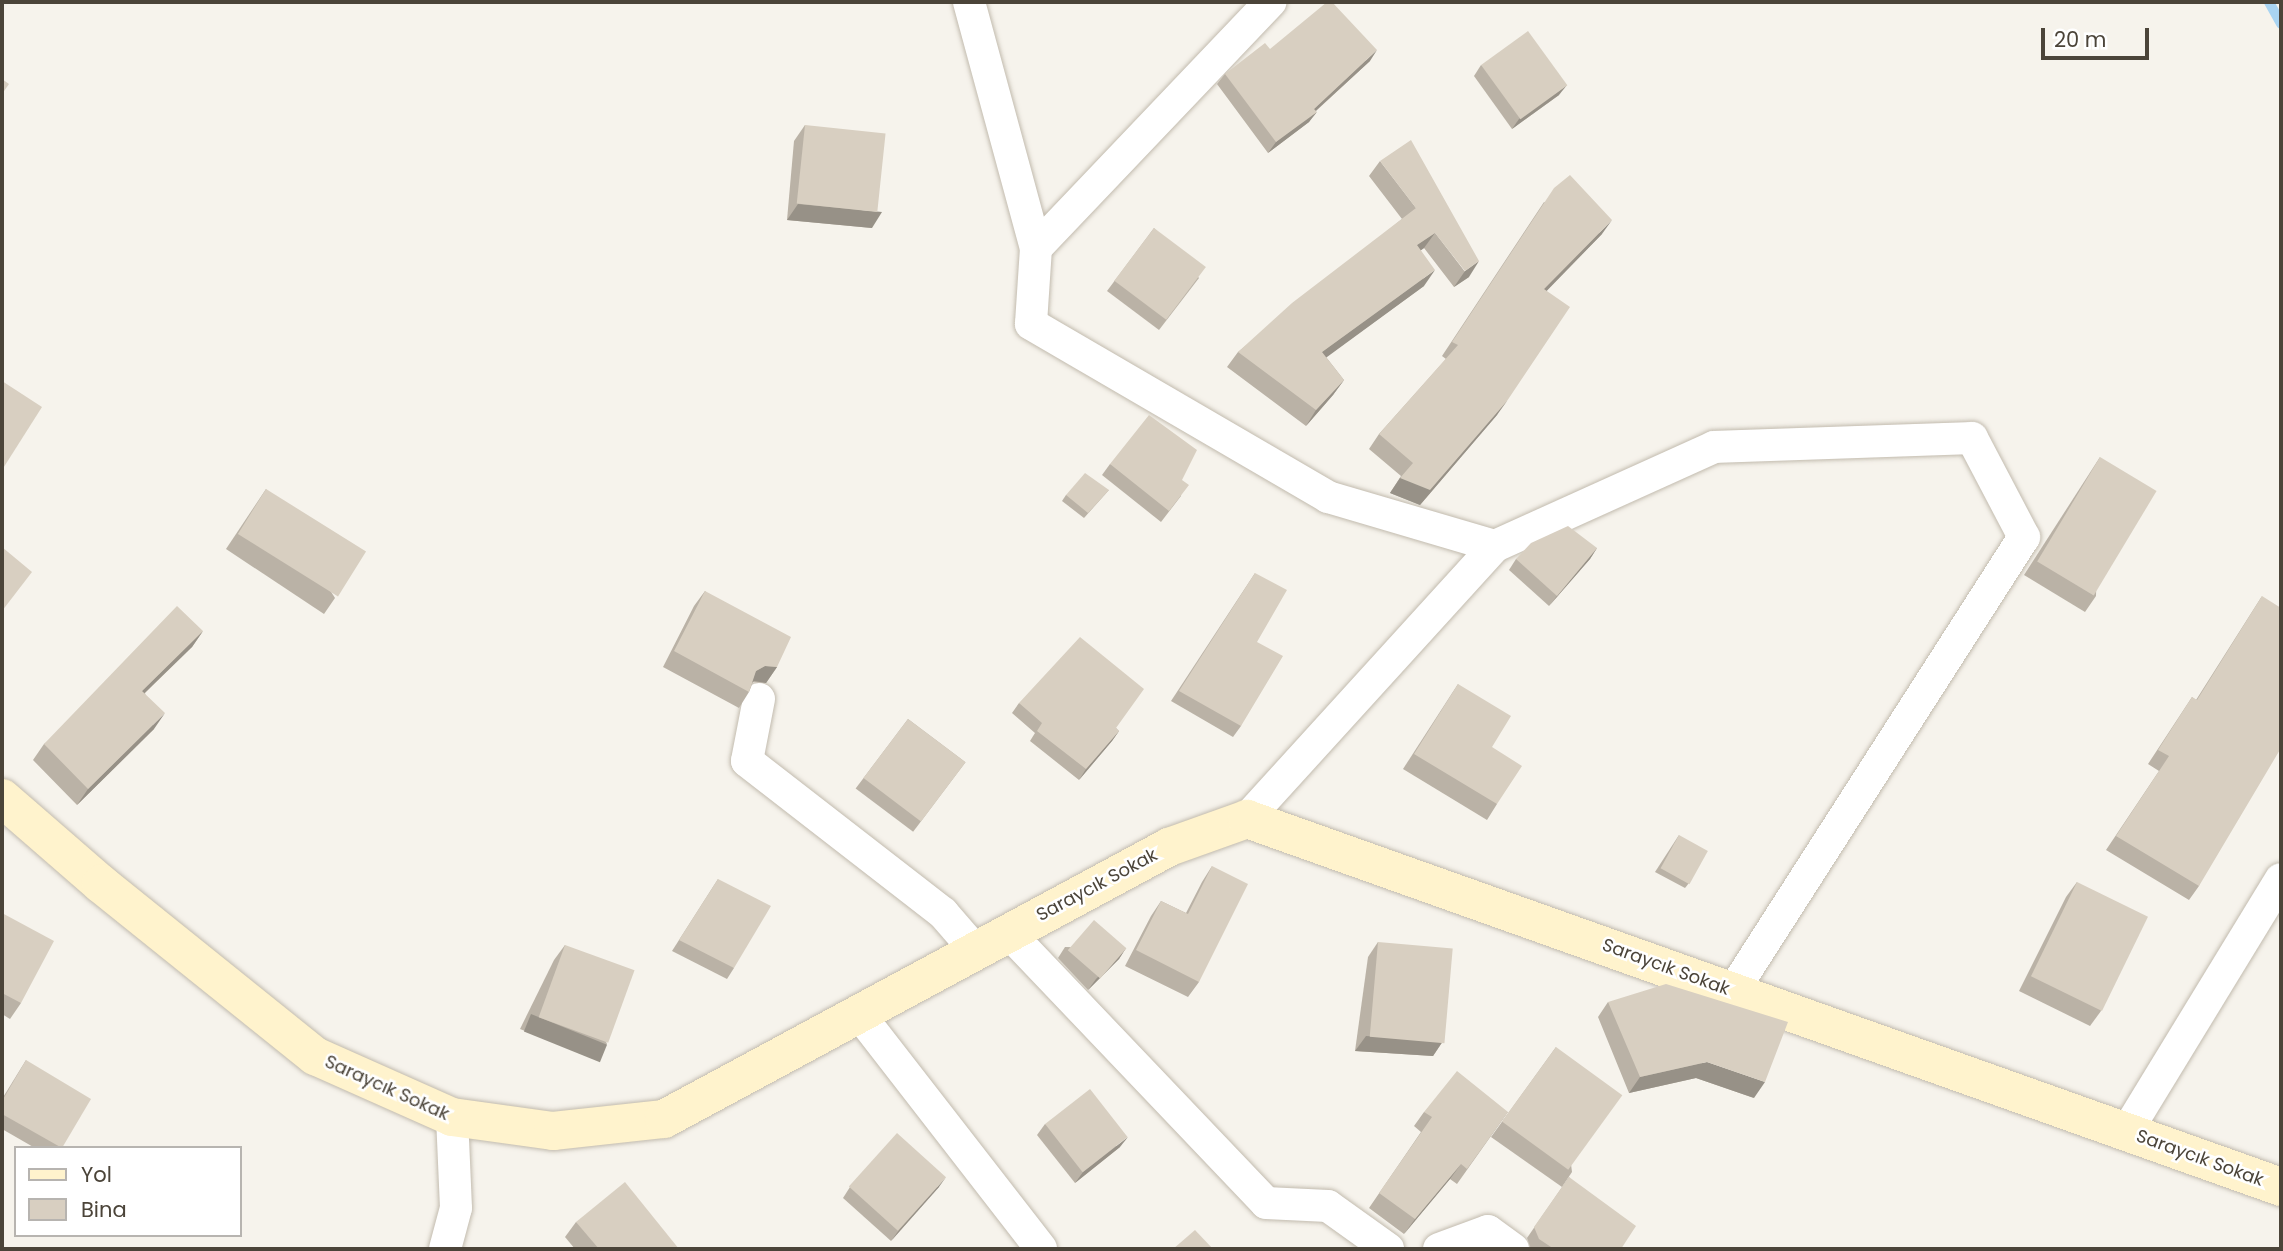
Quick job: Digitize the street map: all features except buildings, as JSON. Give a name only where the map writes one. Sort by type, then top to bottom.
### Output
[{"type":"street","points":[[969,2],[1036,248],[1031,324],[1328,496],[1495,546]]},
{"type":"street","points":[[1036,248],[1270,2]]},
{"type":"street","points":[[1247,819],[1495,546],[1714,447],[1972,438],[2024,537],[1733,991]]},
{"type":"street","points":[[759,699],[747,761],[943,913],[975,950]]},
{"type":"street","name":"Saraycık Sokak","points":[[2,797],[101,884],[315,1056],[452,1117],[553,1131],[664,1119],[1169,847],[1247,819],[2281,1187]]},
{"type":"street","points":[[2127,1131],[2281,879]]},
{"type":"street","points":[[1008,932],[1266,1203],[1328,1206],[1388,1249]]},
{"type":"street","points":[[859,1014],[1041,1249]]},
{"type":"street","points":[[445,1249],[456,1208],[452,1117]]},
{"type":"street","points":[[1440,1249],[1488,1231],[1513,1249]]},
{"type":"waterway","points":[[2269,2],[2281,24]]}]
